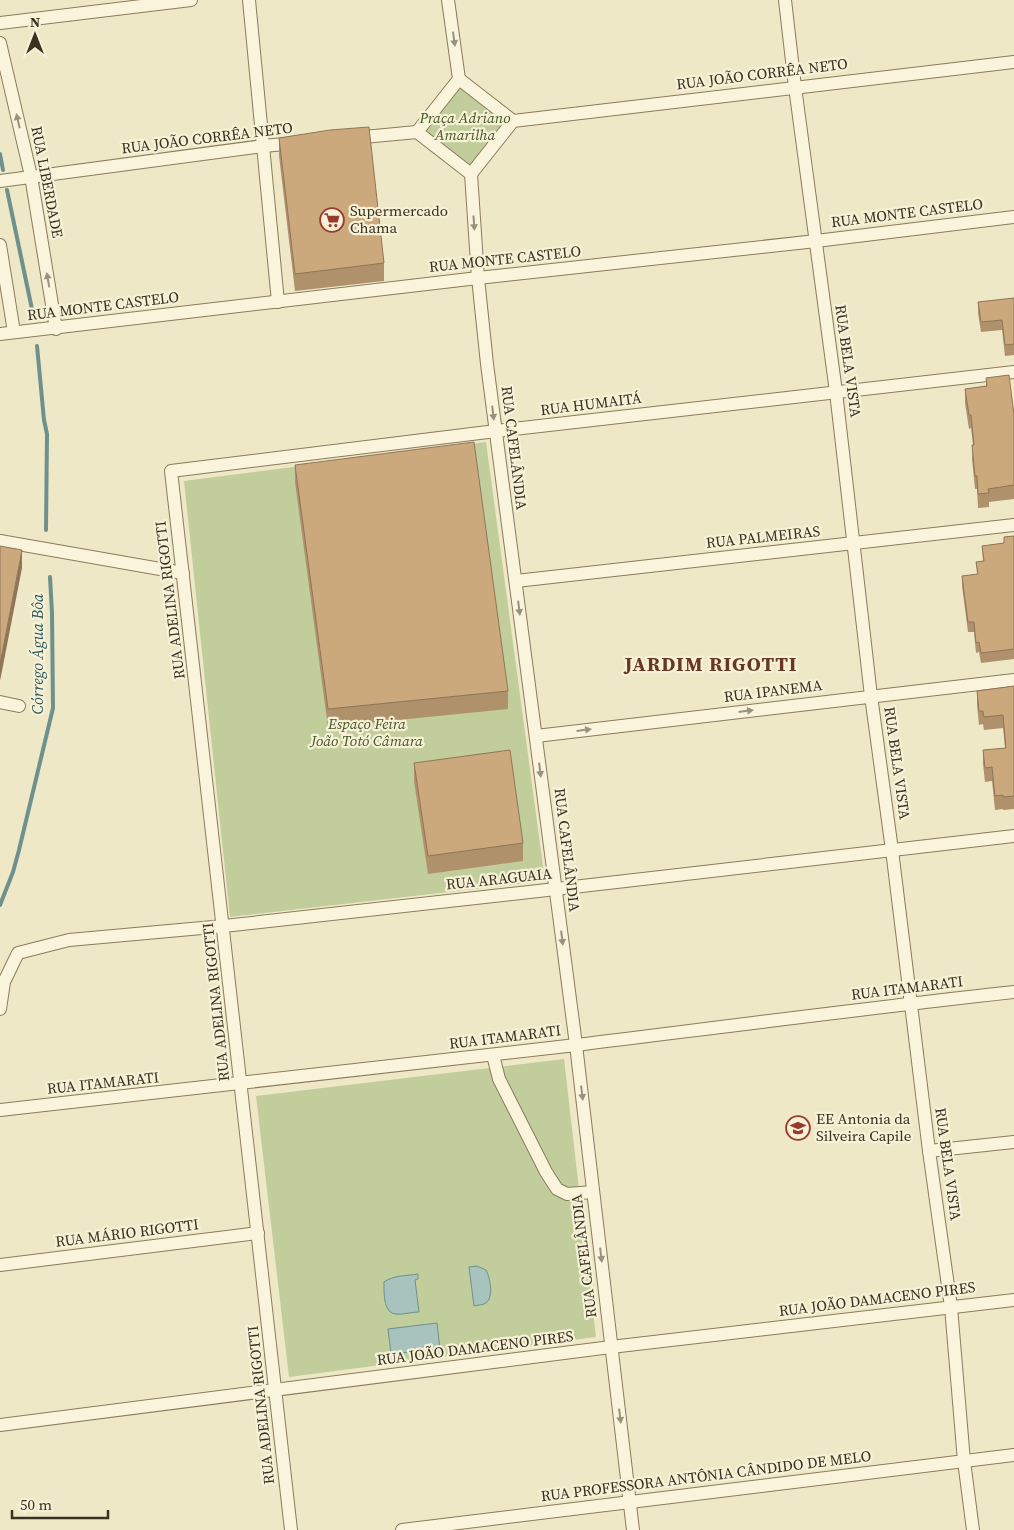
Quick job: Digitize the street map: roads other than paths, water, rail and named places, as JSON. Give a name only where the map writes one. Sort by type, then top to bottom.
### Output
[{"type":"street","points":[[0,24],[191,0]]},
{"type":"street","points":[[249,0],[278,302]]},
{"type":"street","points":[[342,139],[418,132],[471,174],[513,121],[460,79],[448,0]]},
{"type":"street","name":"RUA BELA VISTA","points":[[785,0],[855,543],[871,696],[929,1151],[951,1307],[964,1461],[973,1530]]},
{"type":"street","name":"RUA LIBERDADE","points":[[0,43],[31,176],[56,329]]},
{"type":"street","name":"RUA JOÃO CORRÊA NETO","points":[[513,121],[1014,62]]},
{"type":"street","points":[[418,132],[460,79]]},
{"type":"street","name":"RUA JOÃO CORRÊA NETO","points":[[0,181],[263,146],[312,142]]},
{"type":"street","name":"RUA CAFELÂNDIA","points":[[471,174],[478,278],[496,431],[576,1045],[633,1530]]},
{"type":"street","name":"RUA MONTE CASTELO","points":[[0,334],[1014,217]]},
{"type":"street","points":[[0,245],[14,332]]},
{"type":"street","name":"RUA HUMAITÁ","points":[[171,471],[496,431],[1014,372]]},
{"type":"street","name":"RUA ADELINA RIGOTTI","points":[[171,471],[291,1530]]},
{"type":"street","name":"RUA PALMEIRAS","points":[[516,582],[1014,525]]},
{"type":"street","points":[[0,541],[183,573]]},
{"type":"street","name":"RUA IPANEMA","points":[[536,736],[1014,680]]},
{"type":"street","points":[[0,702],[19,706]]},
{"type":"street","name":"RUA ARAGUAIA","points":[[0,1009],[4,982],[18,953],[69,940],[224,926],[1014,836]]},
{"type":"street","name":"RUA ITAMARATI","points":[[0,1110],[493,1055],[1014,992]]},
{"type":"street","points":[[493,1055],[499,1079],[546,1172],[557,1189],[567,1194],[593,1192]]},
{"type":"street","points":[[929,1151],[1014,1142]]},
{"type":"street","name":"RUA MÁRIO RIGOTTI","points":[[0,1265],[258,1233]]},
{"type":"street","name":"RUA JOÃO DAMACENO PIRES","points":[[0,1424],[1014,1300]]},
{"type":"street","name":"RUA PROFESSORA ANTÔNIA CÂNDIDO DE MELO","points":[[402,1530],[1014,1455]]},
{"type":"water","points":[[477,1266],[486,1270],[491,1292],[486,1303],[474,1306],[469,1267]]},
{"type":"water","points":[[418,1274],[418,1279],[415,1280],[419,1312],[395,1314],[388,1310],[385,1301],[384,1282],[396,1277]]},
{"type":"water","points":[[437,1323],[440,1349],[391,1354],[388,1329]]},
{"type":"waterway","name":"Córrego Água Bôa","points":[[0,154],[3,170]]},
{"type":"waterway","name":"Córrego Água Bôa","points":[[7,190],[33,314]]},
{"type":"waterway","name":"Córrego Água Bôa","points":[[37,346],[47,434],[46,530]]},
{"type":"waterway","name":"Córrego Água Bôa","points":[[0,905],[13,872],[19,850],[53,708],[50,577]]},
{"type":"place","name":"Supermercado Chama","points":[[332,220]]},
{"type":"place","name":"EE Antonia da Silveira Capile","points":[[798,1128]]},
{"type":"district","name":"JARDIM RIGOTTI","points":[[711,664]]},
{"type":"park label","name":"Praça Adriano Amarilha","points":[[465,126]]},
{"type":"park label","name":"Espaço Feira João Totó Câmara","points":[[367,732]]}]
